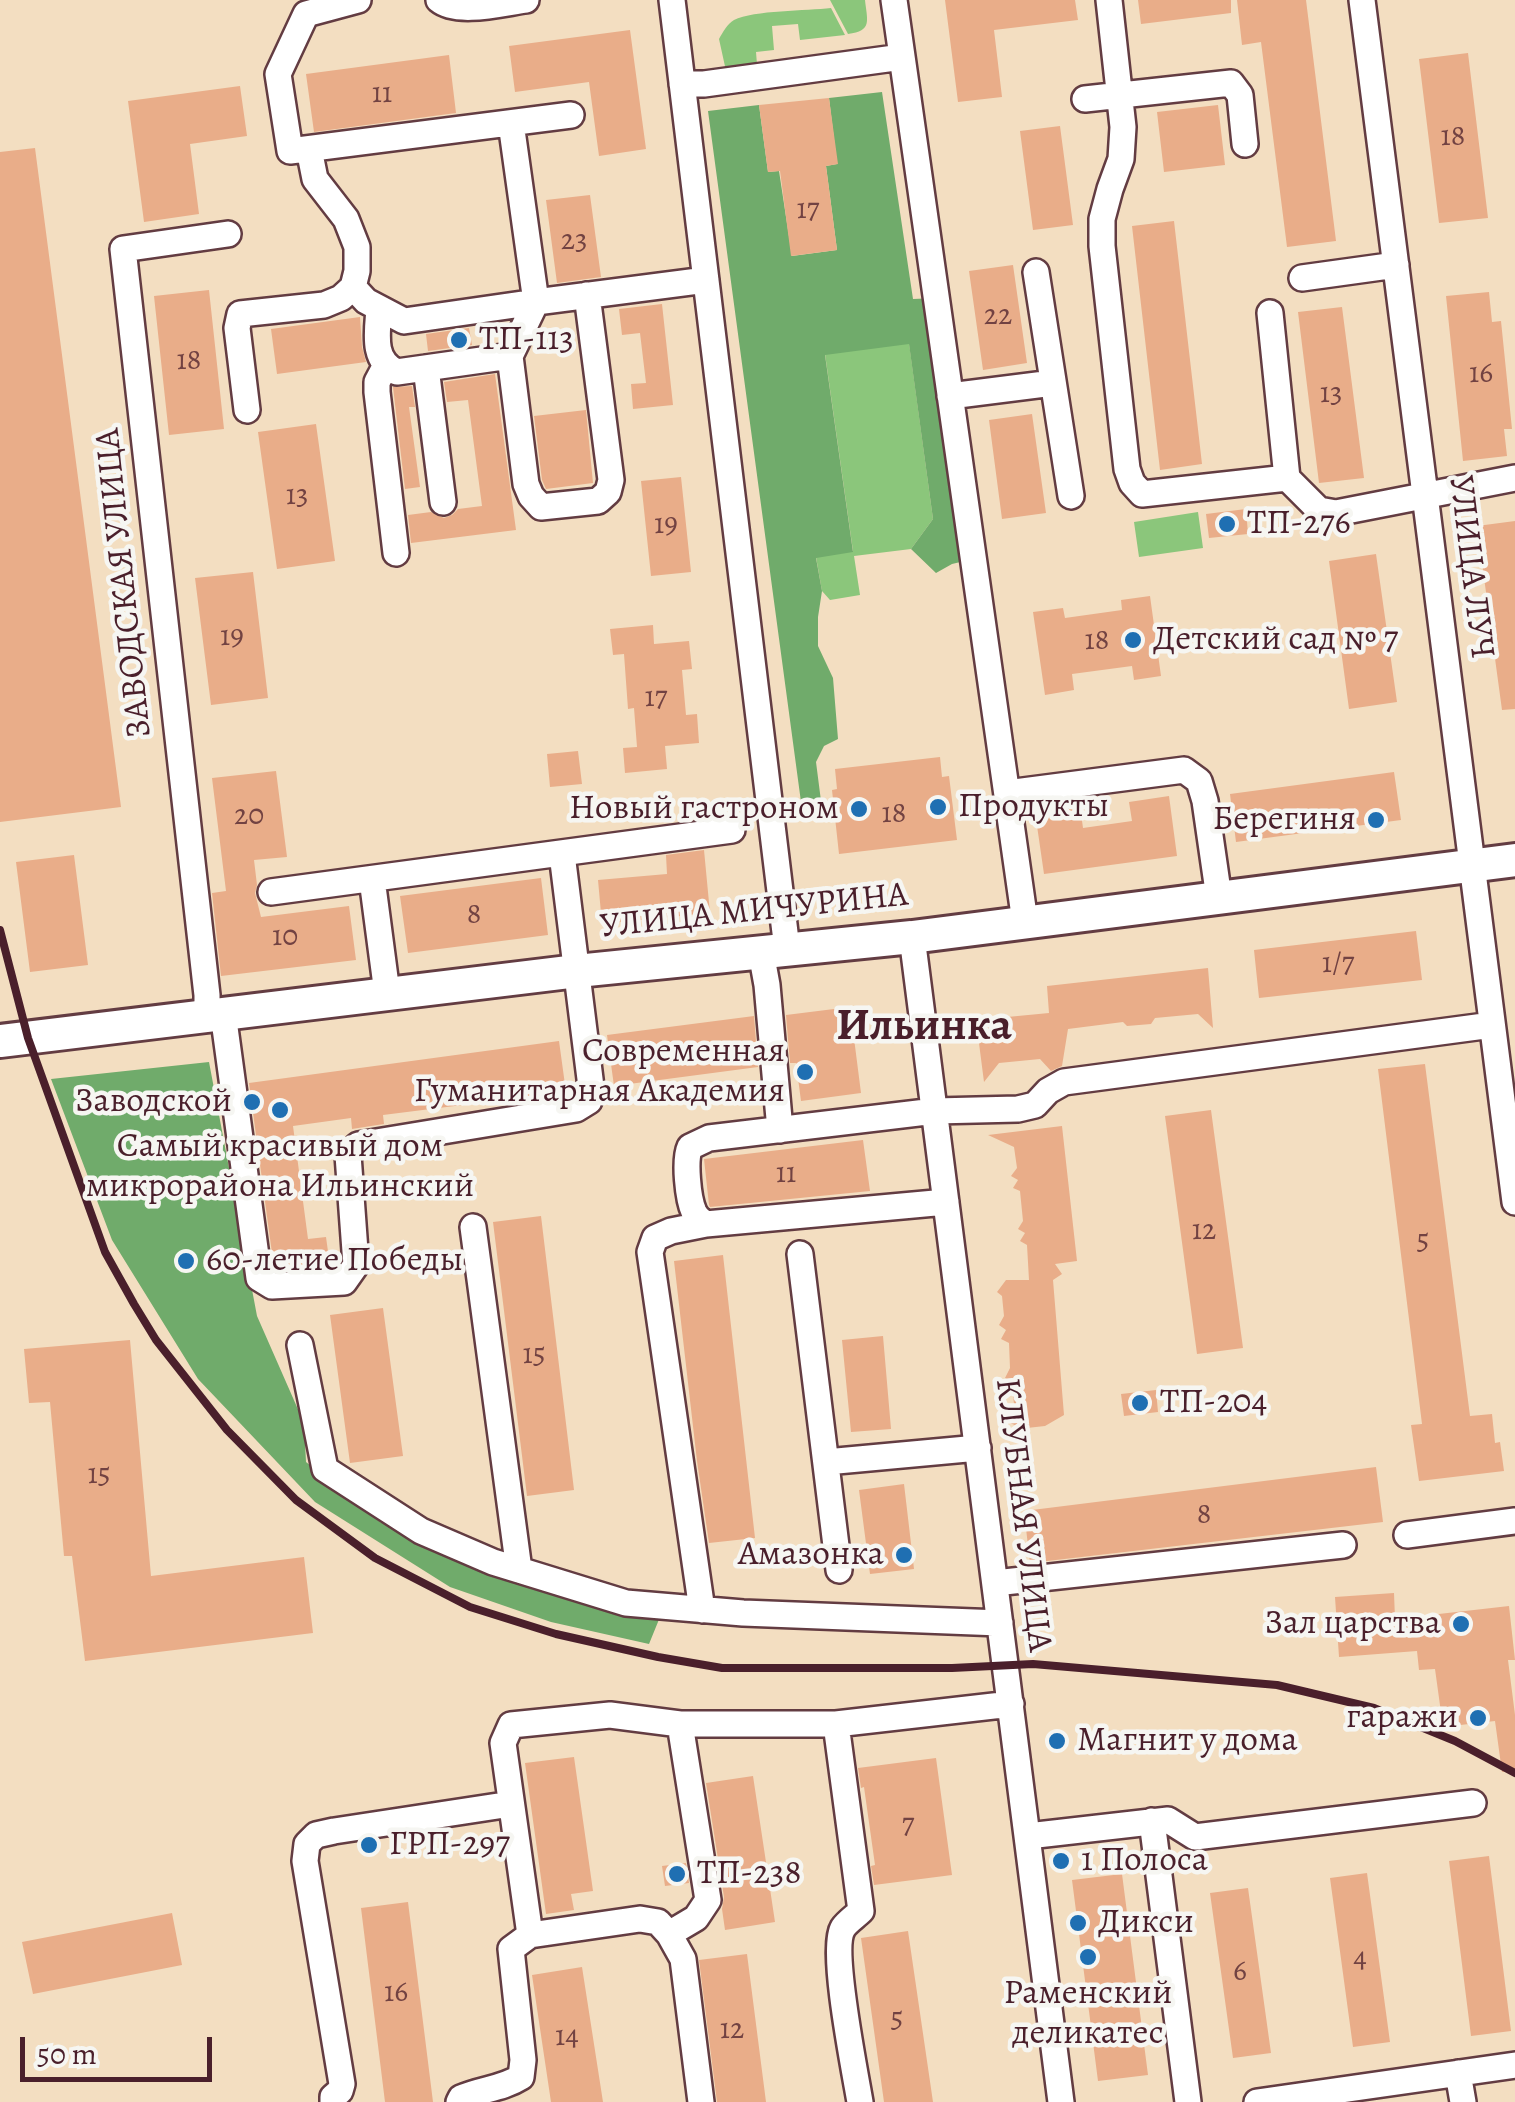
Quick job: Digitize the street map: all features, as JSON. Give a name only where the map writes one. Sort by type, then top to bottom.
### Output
[{"type":"main road","name":"УЛИЦА МИЧУРИНА","points":[[0,1041],[577,970],[912,937],[1515,860]]},
{"type":"street","points":[[247,410],[237,328],[240,314],[324,304],[341,298],[353,287],[357,246],[346,219],[299,150],[278,74],[306,14],[358,0]]},
{"type":"street","points":[[438,0],[446,6],[478,7],[526,0]]},
{"type":"street","points":[[672,0],[706,280],[774,950],[767,985],[780,1130]]},
{"type":"street","points":[[894,0],[1025,922]]},
{"type":"street","points":[[1109,0],[1124,127],[1121,159],[1102,219],[1102,246],[1127,469],[1132,483],[1142,494],[1287,478]]},
{"type":"street","name":"УЛИЦА ЛУЧ","points":[[1362,0],[1472,866],[1499,1010],[1515,1202]]},
{"type":"street","points":[[682,84],[902,57]]},
{"type":"street","points":[[1085,98],[1231,83],[1240,95],[1244,144]]},
{"type":"street","points":[[299,150],[570,115]]},
{"type":"street","points":[[511,123],[536,302],[510,356],[526,484],[540,507],[598,501],[608,492],[611,480],[588,295]]},
{"type":"street","name":"ЗАВОДСКАЯ УЛИЦА","points":[[215,1014],[203,956],[122,250],[228,234]]},
{"type":"street","points":[[1302,278],[1396,266]]},
{"type":"street","points":[[1036,272],[1071,496]]},
{"type":"street","points":[[353,287],[366,301],[404,321],[706,280]]},
{"type":"street","points":[[380,310],[379,354],[385,366],[397,372],[510,356]]},
{"type":"street","points":[[1270,312],[1287,478],[1318,510],[1336,512],[1515,478]]},
{"type":"street","points":[[385,366],[377,392],[396,554]]},
{"type":"street","points":[[426,368],[443,502]]},
{"type":"street","points":[[950,396],[1053,383]]},
{"type":"street","points":[[1007,794],[1184,770],[1199,782],[1205,802],[1219,898]]},
{"type":"street","points":[[271,892],[732,830]]},
{"type":"street","points":[[215,1014],[259,1278],[272,1286],[344,1282],[356,1265],[348,1155],[358,1144],[576,1109],[589,1100],[591,1087],[562,854]]},
{"type":"street","points":[[372,879],[388,993]]},
{"type":"street","name":"КЛУБНАЯ УЛИЦА","points":[[912,937],[1061,2102]]},
{"type":"street","points":[[706,1224],[692,1208],[686,1157],[690,1147],[709,1138],[934,1112],[1018,1109],[1035,1104],[1064,1082],[1499,1010]]},
{"type":"street","points":[[702,1610],[650,1252],[654,1238],[706,1224],[946,1202]]},
{"type":"street","points":[[473,1227],[519,1570]]},
{"type":"street","points":[[800,1254],[839,1570]]},
{"type":"street","points":[[300,1345],[325,1469],[421,1531],[493,1562],[626,1603],[870,1620],[1000,1623]]},
{"type":"street","points":[[826,1462],[978,1448]]},
{"type":"street","points":[[1407,1535],[1515,1521]]},
{"type":"street","points":[[995,1583],[1342,1544]]},
{"type":"street","points":[[530,1935],[503,1744],[511,1725],[610,1715],[680,1724],[836,1724],[1011,1704]]},
{"type":"street","points":[[669,1934],[696,1918],[708,1900],[680,1724]]},
{"type":"street","points":[[836,1724],[861,1912],[843,1928],[839,1943],[860,2102]]},
{"type":"street","points":[[1028,1836],[1168,1820],[1194,1837],[1473,1803]]},
{"type":"street","points":[[325,2100],[340,2091],[342,2084],[305,1861],[307,1844],[316,1835],[334,1831],[511,1804]]},
{"type":"street","points":[[1152,1822],[1188,2102]]},
{"type":"street","points":[[459,2102],[475,2092],[508,2085],[521,2077],[524,2060],[511,1949],[514,1945],[530,1935],[640,1919],[658,1922],[683,1959],[700,2102]]},
{"type":"street","points":[[1257,2102],[1515,2065]]},
{"type":"street","points":[[1458,2073],[1463,2102]]},
{"type":"green space","points":[[830,0],[865,0],[865,27],[848,34]]},
{"type":"green space","points":[[831,8],[845,35],[800,40],[798,24],[772,26],[774,50],[756,52],[758,77],[728,80],[719,39],[732,22],[754,14]]},
{"type":"green space","points":[[882,92],[913,299],[937,298],[973,559],[936,573],[911,549],[933,519],[909,344],[825,355],[853,552],[816,558],[822,591],[818,646],[833,678],[838,739],[824,746],[816,762],[821,801],[801,802],[708,111],[759,105],[768,172],[779,171],[792,256],[837,250],[826,166],[837,164],[829,98]]},
{"type":"green space","points":[[909,343],[933,519],[911,549],[854,556],[860,595],[830,600],[822,591],[816,557],[853,551],[825,354]]},
{"type":"green space","points":[[1198,512],[1203,548],[1139,557],[1134,522]]},
{"type":"green space","points":[[209,1062],[257,1316],[304,1423],[306,1462],[380,1522],[498,1578],[617,1615],[660,1617],[649,1644],[551,1622],[450,1587],[315,1502],[198,1379],[112,1240],[51,1079]]},
{"type":"building","points":[[945,0],[1075,0],[1078,20],[994,30],[1002,97],[958,102]]},
{"type":"building","points":[[1138,0],[1231,0],[1231,13],[1141,24]]},
{"type":"building","points":[[1237,0],[1306,0],[1336,241],[1287,247],[1261,42],[1242,45]]},
{"type":"building","points":[[630,30],[646,149],[599,156],[589,82],[515,92],[509,46]]},
{"type":"building","points":[[1468,53],[1488,218],[1439,223],[1419,59]]},
{"type":"building","points":[[449,55],[456,113],[314,132],[306,74]]},
{"type":"building","points":[[240,86],[247,136],[190,144],[199,214],[144,222],[128,101]]},
{"type":"building","points":[[829,98],[838,164],[826,166],[837,250],[791,256],[780,171],[768,172],[759,105]]},
{"type":"building","points":[[1218,105],[1225,165],[1164,172],[1157,112]]},
{"type":"building","points":[[1060,126],[1073,225],[1033,230],[1020,131]]},
{"type":"building","points":[[35,148],[121,807],[0,822],[0,152]]},
{"type":"building","points":[[590,195],[601,277],[557,283],[546,200]]},
{"type":"building","points":[[1174,221],[1202,464],[1160,470],[1132,226]]},
{"type":"building","points":[[1013,265],[1027,363],[983,370],[969,271]]},
{"type":"building","points":[[209,290],[224,429],[169,435],[154,296]]},
{"type":"building","points":[[1489,292],[1492,322],[1501,321],[1512,429],[1504,429],[1507,456],[1463,461],[1446,296]]},
{"type":"building","points":[[662,304],[673,405],[633,409],[631,384],[646,383],[640,333],[622,335],[619,309]]},
{"type":"building","points":[[1342,307],[1364,478],[1319,483],[1298,312]]},
{"type":"building","points":[[360,317],[366,362],[277,374],[271,329]]},
{"type":"building","points":[[469,328],[472,345],[428,351],[426,334]]},
{"type":"building","points":[[495,374],[516,530],[411,543],[408,515],[431,512],[444,518],[458,509],[482,506],[468,400],[447,402],[444,382]]},
{"type":"building","points":[[412,386],[415,407],[409,407],[420,487],[405,489],[393,387]]},
{"type":"building","points":[[586,410],[593,483],[546,489],[534,416]]},
{"type":"building","points":[[1032,414],[1046,513],[1002,519],[989,420]]},
{"type":"building","points":[[316,424],[335,561],[277,569],[258,432]]},
{"type":"building","points":[[681,477],[691,572],[651,576],[641,481]]},
{"type":"building","name":"ТП-276","points":[[1246,509],[1248,534],[1209,538],[1206,514]]},
{"type":"building","points":[[1515,521],[1515,709],[1502,710],[1477,526]]},
{"type":"building","points":[[1376,554],[1397,702],[1349,709],[1329,561]]},
{"type":"building","points":[[253,572],[268,698],[211,705],[195,578]]},
{"type":"building","points":[[1150,596],[1161,676],[1134,680],[1132,666],[1072,674],[1074,690],[1045,695],[1033,612],[1063,608],[1065,618],[1122,610],[1121,600]]},
{"type":"building","points":[[653,625],[654,644],[689,641],[692,669],[682,670],[686,715],[697,714],[699,743],[665,746],[667,769],[625,773],[623,748],[637,747],[634,708],[628,709],[624,654],[613,655],[610,629]]},
{"type":"building","points":[[578,751],[582,784],[550,787],[547,754]]},
{"type":"building","points":[[940,757],[942,777],[949,776],[957,840],[839,854],[832,790],[837,789],[835,769]]},
{"type":"building","points":[[276,771],[287,857],[254,860],[255,893],[261,917],[349,906],[356,960],[221,976],[212,893],[226,891],[212,778]]},
{"type":"building","points":[[1394,772],[1401,820],[1236,842],[1230,794]]},
{"type":"building","points":[[1169,796],[1177,856],[1044,874],[1035,812],[1080,806],[1083,828],[1132,821],[1129,802]]},
{"type":"building","points":[[704,850],[710,913],[602,924],[598,880],[667,874],[666,855]]},
{"type":"building","points":[[74,855],[88,965],[30,972],[16,862]]},
{"type":"building","points":[[541,878],[548,935],[408,953],[400,896]]},
{"type":"building","points":[[1416,931],[1422,980],[1259,998],[1254,950]]},
{"type":"building","points":[[1208,968],[1213,1028],[1198,1014],[1155,1018],[1151,1024],[1127,1026],[1123,1022],[1068,1029],[1062,1066],[1051,1071],[1040,1059],[999,1063],[984,1082],[976,1020],[1049,1013],[1047,986]]},
{"type":"building","points":[[850,1007],[861,1093],[801,1101],[796,1063],[790,1063],[786,1015]]},
{"type":"building","points":[[754,1016],[758,1067],[614,1086],[607,1035]]},
{"type":"building","points":[[559,1041],[566,1092],[383,1115],[384,1124],[352,1129],[351,1118],[293,1126],[308,1239],[326,1237],[330,1266],[274,1268],[249,1083]]},
{"type":"building","points":[[1425,1064],[1470,1416],[1492,1414],[1495,1443],[1500,1442],[1504,1471],[1419,1481],[1411,1425],[1422,1424],[1378,1069]]},
{"type":"building","points":[[1211,1110],[1243,1348],[1197,1354],[1165,1116]]},
{"type":"building","points":[[1062,1126],[1077,1261],[1055,1264],[1062,1274],[1053,1280],[1064,1415],[1045,1426],[1018,1429],[1010,1423],[1015,1413],[1013,1395],[1007,1391],[1012,1382],[1005,1378],[1010,1368],[1009,1343],[1001,1339],[1006,1330],[999,1325],[1004,1316],[1002,1296],[997,1292],[1006,1280],[1029,1280],[1027,1245],[1020,1241],[1025,1233],[1018,1229],[1023,1221],[1020,1191],[1013,1188],[1018,1180],[1011,1176],[1017,1168],[1014,1147],[988,1135]]},
{"type":"building","points":[[863,1140],[870,1191],[709,1205],[704,1159]]},
{"type":"building","points":[[541,1216],[574,1490],[527,1496],[493,1222]]},
{"type":"building","points":[[723,1255],[755,1538],[709,1543],[674,1261]]},
{"type":"building","points":[[383,1308],[403,1456],[350,1463],[330,1315]]},
{"type":"building","points":[[883,1336],[891,1429],[851,1432],[842,1340]]},
{"type":"building","points":[[130,1340],[151,1576],[304,1557],[313,1633],[85,1661],[72,1556],[64,1556],[50,1402],[29,1403],[24,1349]]},
{"type":"building","name":"ТП-204","points":[[1156,1390],[1158,1412],[1124,1416],[1121,1394]]},
{"type":"building","points":[[1376,1467],[1383,1522],[1030,1563],[1024,1511]]},
{"type":"building","points":[[904,1484],[914,1569],[870,1574],[859,1490]]},
{"type":"building","points":[[1394,1593],[1395,1619],[1509,1606],[1515,1660],[1508,1660],[1515,1715],[1515,1771],[1502,1772],[1495,1721],[1443,1727],[1435,1669],[1419,1670],[1417,1651],[1339,1657],[1335,1597]]},
{"type":"building","points":[[574,1757],[593,1891],[571,1894],[574,1910],[546,1914],[525,1763]]},
{"type":"building","points":[[936,1758],[952,1875],[874,1885],[871,1866],[875,1865],[858,1768]]},
{"type":"building","points":[[753,1776],[775,1922],[725,1930],[724,1897],[706,1783]]},
{"type":"building","points":[[1489,1856],[1511,2031],[1471,2036],[1449,1861]]},
{"type":"building","name":"ТП-238","points":[[686,1863],[689,1883],[665,1886],[662,1866]]},
{"type":"building","points":[[1367,1873],[1390,2042],[1353,2047],[1330,1878]]},
{"type":"building","points":[[1122,1874],[1148,2075],[1098,2081],[1072,1880]]},
{"type":"building","points":[[1248,1888],[1271,2053],[1233,2058],[1210,1893]]},
{"type":"building","points":[[408,1902],[433,2102],[385,2102],[361,1908]]},
{"type":"building","points":[[172,1913],[182,1965],[33,1994],[22,1942]]},
{"type":"building","points":[[908,1931],[933,2102],[884,2102],[861,1938]]},
{"type":"building","points":[[747,1954],[766,2102],[717,2102],[699,1960]]},
{"type":"building","points":[[582,1967],[603,2102],[551,2102],[532,1975]]},
{"type":"railway","points":[[0,930],[28,1038],[105,1252],[134,1304],[156,1340],[227,1430],[296,1500],[375,1558],[470,1607],[556,1634],[658,1657],[722,1668],[1033,1664],[1277,1685],[1374,1708],[1455,1741],[1515,1773]]},
{"type":"place","name":"ТП-113","points":[[459,340]]},
{"type":"place","name":"ТП-276","points":[[1227,524]]},
{"type":"place","name":"Детский сад № 7","points":[[1133,640]]},
{"type":"place","name":"Продукты","points":[[938,807]]},
{"type":"place","name":"Новый гастроном","points":[[859,809]]},
{"type":"place","name":"Берегиня","points":[[1376,820]]},
{"type":"place","name":"Современная Гуманитарная Академия","points":[[805,1072]]},
{"type":"place","name":"Заводской","points":[[252,1102]]},
{"type":"place","name":"Самый красивый дом микрорайона Ильинский","points":[[280,1110]]},
{"type":"place","name":"60-летие Победы","points":[[186,1261]]},
{"type":"place","name":"ТП-204","points":[[1140,1403]]},
{"type":"place","name":"Амазонка","points":[[904,1555]]},
{"type":"place","name":"Зал царства","points":[[1461,1624]]},
{"type":"place","name":"гаражи","points":[[1478,1718]]},
{"type":"place","name":"Магнит у дома","points":[[1057,1741]]},
{"type":"place","name":"ГРП-297","points":[[369,1845]]},
{"type":"place","name":"1 Полоса","points":[[1061,1861]]},
{"type":"place","name":"ТП-238","points":[[677,1874]]},
{"type":"place","name":"Дикси","points":[[1078,1923]]},
{"type":"place","name":"Раменский деликатес","points":[[1088,1957]]},
{"type":"district","name":"Ильинка","points":[[924,1028]]}]
